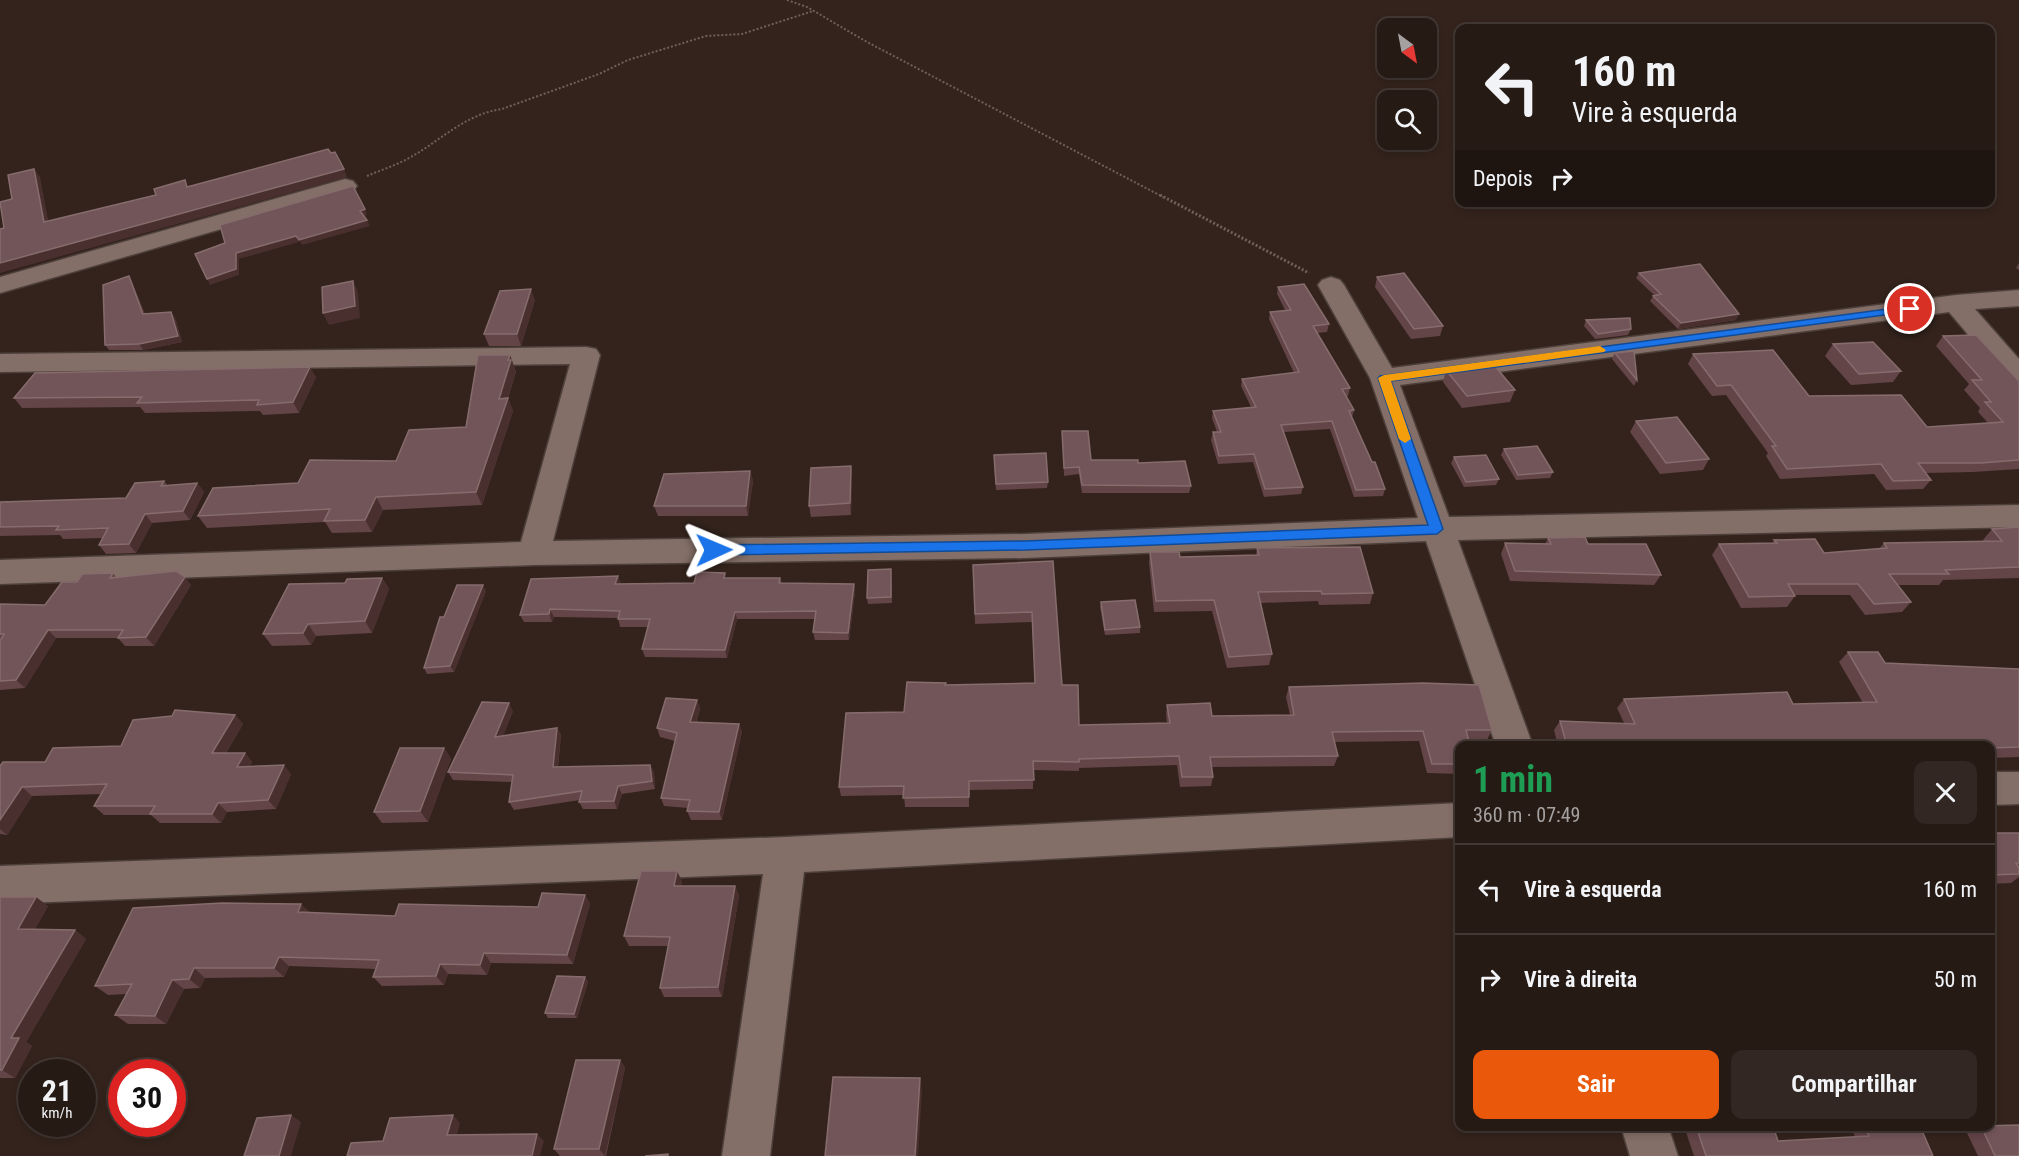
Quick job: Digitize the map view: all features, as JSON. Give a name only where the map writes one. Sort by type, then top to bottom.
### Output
[{"type":"street","points":[[0,285],[345,186]]},
{"type":"street","points":[[1331,285],[1384,378],[1513,741]]},
{"type":"street","points":[[1384,378],[1956,303],[2019,298]]},
{"type":"street","points":[[1956,303],[2019,377]]},
{"type":"street","points":[[0,363],[586,356],[534,553]]},
{"type":"street","points":[[0,572],[534,553],[1025,546],[1437,529],[2019,516]]},
{"type":"street","points":[[1995,789],[2019,788]]},
{"type":"street","points":[[0,885],[786,855],[1455,820]]},
{"type":"street","points":[[746,1156],[786,855]]},
{"type":"street","points":[[1646,1131],[1654,1156]]},
{"type":"path","points":[[787,0],[814,11],[867,42],[1331,285]]},
{"type":"path","points":[[345,186],[411,157],[446,132],[487,111],[525,101],[598,74],[628,60],[706,36],[742,34],[814,11]]},
{"type":"building","points":[[328,149],[331,153],[335,152],[344,169],[0,263],[0,229],[4,228],[0,202],[12,199],[8,175],[34,169],[44,222],[156,195],[154,189],[185,180],[187,187]]},
{"type":"building","points":[[353,186],[365,209],[360,211],[367,220],[299,240],[296,236],[236,253],[236,269],[207,279],[195,254],[225,243],[220,225]]},
{"type":"building","points":[[1700,264],[1739,314],[1681,323],[1653,296],[1661,294],[1639,273]]},
{"type":"building","points":[[1404,273],[1443,326],[1414,329],[1377,277]]},
{"type":"building","points":[[129,276],[143,314],[171,312],[178,336],[139,344],[105,345],[103,285]]},
{"type":"building","points":[[353,281],[355,306],[323,313],[322,287]]},
{"type":"building","points":[[1304,284],[1329,324],[1313,326],[1350,388],[1342,389],[1354,410],[1349,411],[1372,462],[1375,462],[1385,489],[1356,490],[1332,421],[1281,425],[1303,487],[1265,489],[1254,454],[1219,456],[1213,432],[1221,432],[1213,411],[1256,407],[1242,379],[1299,372],[1270,312],[1291,310],[1278,287]]},
{"type":"building","points":[[531,289],[517,334],[484,334],[500,291]]},
{"type":"building","points":[[1630,318],[1631,329],[1598,334],[1586,320]]},
{"type":"building","points":[[1976,335],[2019,381],[2019,460],[1981,463],[1918,463],[1931,480],[1893,481],[1881,464],[1787,469],[1772,446],[1776,446],[1731,385],[1717,386],[1693,354],[1773,350],[1809,396],[1901,395],[1927,427],[2003,422],[1985,402],[1991,402],[1972,380],[1982,380],[1943,336]]},
{"type":"building","points":[[1873,342],[1901,371],[1859,374],[1833,344]]},
{"type":"building","points":[[1634,351],[1637,380],[1615,353]]},
{"type":"building","points":[[478,355],[510,355],[508,360],[511,360],[499,399],[508,398],[476,492],[376,497],[365,520],[324,521],[330,509],[198,516],[213,488],[298,483],[310,460],[396,461],[409,430],[466,427]]},
{"type":"building","points":[[1494,365],[1515,390],[1467,396],[1446,370]]},
{"type":"building","points":[[310,367],[293,402],[257,405],[259,400],[137,403],[142,397],[14,398],[35,373]]},
{"type":"building","points":[[1677,417],[1709,459],[1666,463],[1636,421]]},
{"type":"building","points":[[1062,431],[1088,431],[1091,460],[1138,460],[1138,463],[1185,461],[1191,486],[1082,485],[1079,467],[1064,468]]},
{"type":"building","points":[[1537,446],[1553,472],[1518,475],[1504,449]]},
{"type":"building","points":[[1046,453],[1048,482],[996,484],[994,455]]},
{"type":"building","points":[[1486,455],[1499,479],[1466,482],[1454,457]]},
{"type":"building","points":[[851,466],[850,503],[809,506],[811,468]]},
{"type":"building","points":[[750,471],[746,506],[654,506],[664,474]]},
{"type":"building","points":[[164,481],[161,486],[197,483],[183,511],[145,514],[129,544],[99,545],[108,528],[56,530],[59,526],[0,527],[0,502],[126,498],[135,483]]},
{"type":"building","points":[[2019,527],[2019,567],[1945,570],[1949,574],[1889,574],[1911,602],[1874,604],[1858,584],[1788,584],[1795,596],[1749,597],[1719,544],[1777,543],[1774,540],[1815,539],[1824,553],[1887,548],[1884,543],[2002,541],[1992,529]]},
{"type":"building","points":[[1585,537],[1588,544],[1646,544],[1661,575],[1515,571],[1505,543],[1551,544],[1548,538]]},
{"type":"building","points":[[1360,547],[1373,593],[1258,592],[1272,654],[1229,657],[1214,600],[1156,601],[1150,552],[1179,552],[1180,557],[1259,555],[1257,548]]},
{"type":"building","points":[[1053,561],[1062,685],[1078,685],[1079,725],[1170,723],[1167,705],[1210,703],[1212,716],[1294,715],[1289,687],[1423,683],[1479,685],[1492,730],[1466,730],[1469,741],[1455,741],[1455,764],[1432,764],[1423,731],[1332,732],[1338,756],[1210,757],[1213,777],[1182,777],[1179,756],[1079,759],[1079,762],[1033,761],[1034,780],[969,781],[969,797],[903,798],[904,786],[839,787],[846,713],[904,712],[907,682],[946,683],[945,685],[1035,683],[1032,612],[975,614],[973,565]]},
{"type":"building","points":[[891,569],[891,597],[867,598],[868,570]]},
{"type":"building","points":[[176,571],[185,577],[146,637],[118,638],[123,630],[48,630],[16,680],[0,681],[0,641],[4,634],[0,634],[0,604],[45,605],[62,582],[77,582],[82,574],[113,573],[110,578]]},
{"type":"building","points":[[697,572],[725,573],[724,578],[780,578],[779,583],[854,584],[848,633],[813,632],[816,611],[735,612],[725,650],[642,649],[650,619],[618,619],[620,611],[550,609],[549,614],[520,615],[531,579],[618,576],[615,584],[694,583]]},
{"type":"building","points":[[382,578],[365,621],[308,624],[303,633],[263,634],[289,584],[345,583],[347,579]]},
{"type":"building","points":[[457,585],[483,585],[450,666],[424,668],[440,617],[444,617]]},
{"type":"building","points":[[1135,600],[1140,627],[1105,630],[1101,602]]},
{"type":"building","points":[[1848,652],[1878,652],[1885,663],[2019,669],[2019,747],[1995,748],[1995,741],[1566,741],[1560,721],[1635,724],[1624,699],[1787,692],[1793,704],[1877,702]]},
{"type":"building","points":[[666,698],[697,700],[690,722],[739,724],[719,812],[687,811],[690,800],[661,798],[677,733],[657,728]]},
{"type":"building","points":[[482,702],[509,703],[495,737],[557,728],[553,767],[650,765],[652,781],[618,786],[614,801],[579,802],[582,791],[509,802],[513,775],[448,772]]},
{"type":"building","points":[[175,710],[235,715],[212,753],[245,753],[237,767],[284,765],[268,800],[218,803],[212,814],[150,814],[155,806],[94,806],[107,784],[22,787],[0,820],[0,766],[3,762],[45,762],[53,748],[121,746],[133,720],[172,716]]},
{"type":"building","points":[[400,748],[444,748],[420,811],[374,812]]},
{"type":"building","points":[[1995,830],[1997,833],[2019,833],[2019,863],[2016,863],[2019,874],[1995,875]]},
{"type":"building","points":[[641,871],[677,871],[674,886],[735,886],[718,987],[660,988],[670,937],[624,936]]},
{"type":"building","points":[[542,893],[585,895],[567,955],[484,953],[480,965],[440,964],[436,976],[373,977],[379,960],[279,957],[274,968],[194,968],[189,979],[172,980],[155,1016],[115,1015],[132,984],[95,986],[133,908],[222,903],[301,904],[298,912],[395,916],[399,904],[538,907]]},
{"type":"building","points":[[0,897],[36,897],[18,929],[75,930],[11,1038],[19,1038],[2,1070],[0,1070]]},
{"type":"building","points":[[557,976],[585,977],[574,1014],[545,1013]]},
{"type":"building","points":[[576,1060],[620,1060],[599,1149],[554,1149]]},
{"type":"building","points":[[833,1077],[920,1078],[915,1156],[825,1156]]},
{"type":"building","points":[[291,1115],[279,1156],[244,1156],[257,1118]]},
{"type":"building","points":[[453,1115],[447,1135],[537,1134],[532,1156],[347,1156],[351,1143],[383,1141],[390,1118]]},
{"type":"building","points":[[2019,1125],[2019,1156],[1995,1156],[1983,1131],[1995,1131],[1995,1126]]},
{"type":"building","points":[[1698,1131],[1775,1131],[1778,1141],[1869,1136],[1867,1131],[1922,1131],[1933,1156],[1706,1156]]},
{"type":"building","points":[[668,1154],[668,1156],[645,1156]]},
{"type":"slow traffic","points":[[1405,439],[1384,378],[1600,350]]},
{"type":"route","points":[[714,550],[1025,546],[1437,529],[1384,378],[1910,309]]}]
